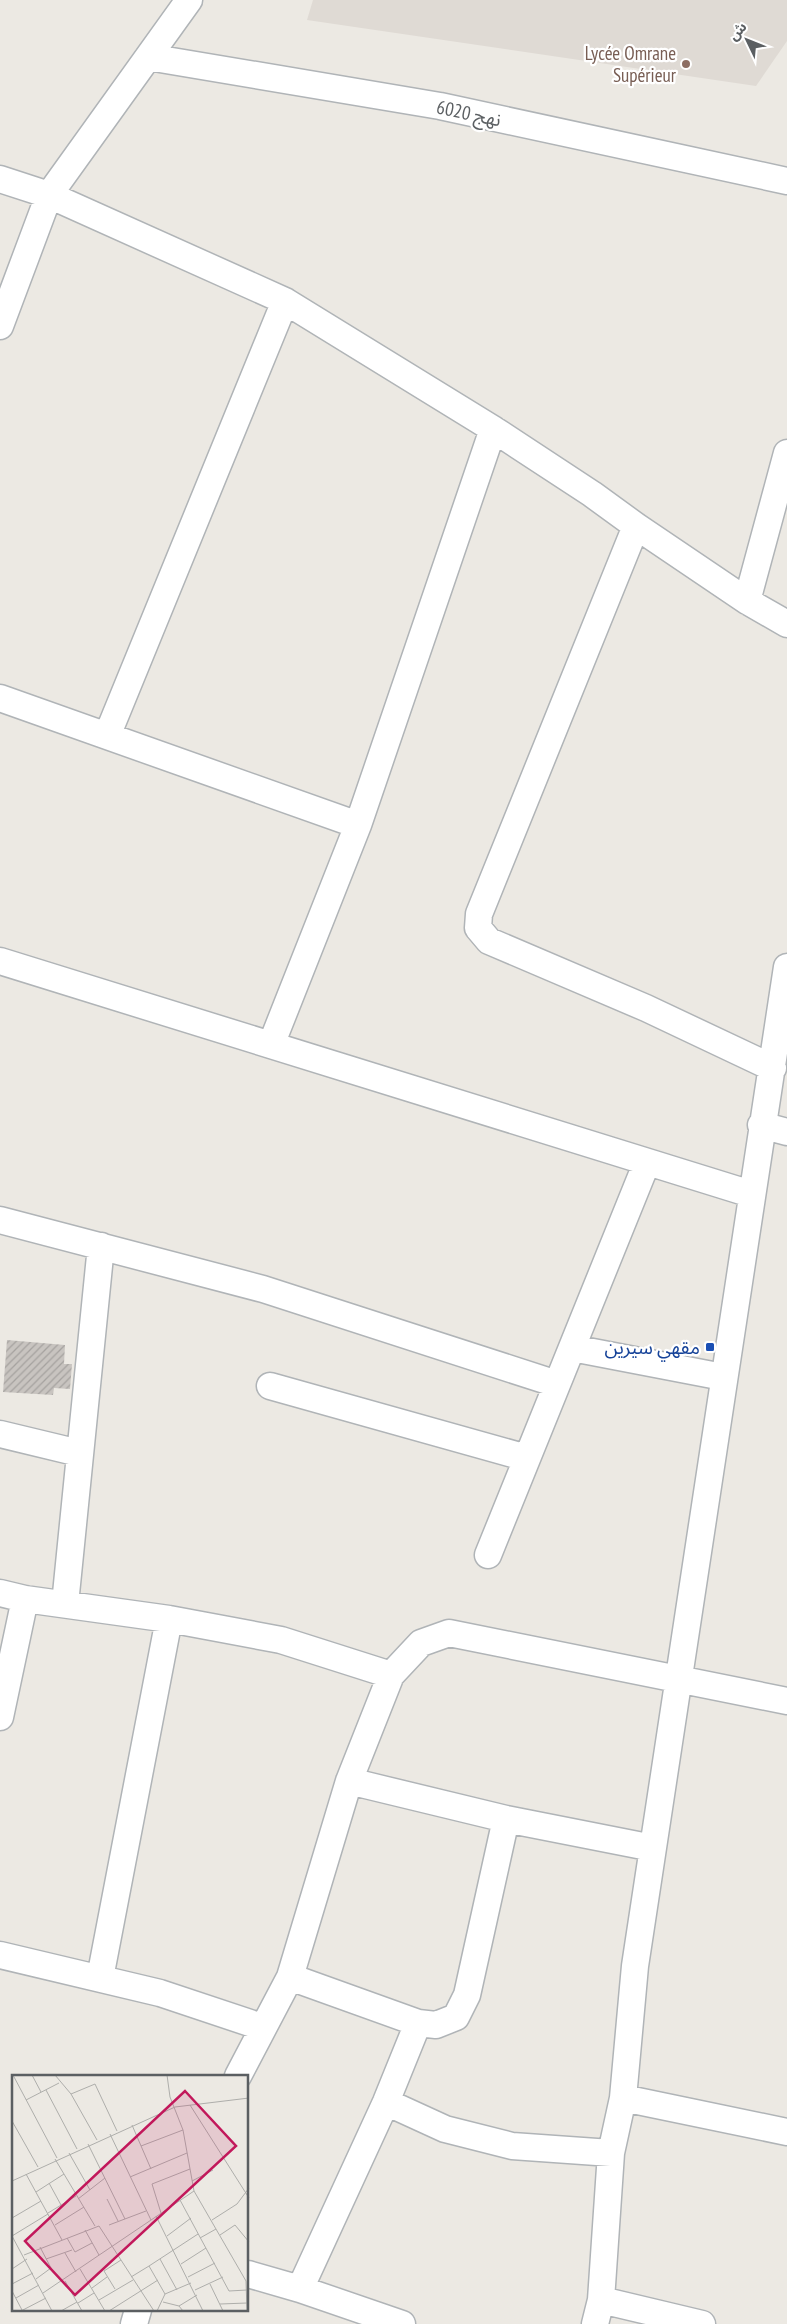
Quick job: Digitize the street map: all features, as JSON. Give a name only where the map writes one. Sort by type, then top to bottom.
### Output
[{"type":"street","points":[[0,326],[49,195],[189,0]]},
{"type":"street","name":"نهج 6020","points":[[148,57],[440,106],[787,181]]},
{"type":"street","points":[[0,179],[49,195],[285,301],[493,429],[592,494],[747,601],[787,624]]},
{"type":"street","points":[[107,736],[285,301]]},
{"type":"street","points":[[271,1046],[358,824],[493,429]]},
{"type":"street","points":[[747,601],[787,453]]},
{"type":"street","points":[[636,526],[479,914],[478,928],[489,941],[646,1008],[773,1068]]},
{"type":"street","points":[[0,698],[358,824]]},
{"type":"street","points":[[0,961],[751,1194]]},
{"type":"street","points":[[702,2324],[598,2312],[611,2153],[623,2098],[635,1966],[761,1125],[773,1068],[787,967]]},
{"type":"street","points":[[761,1125],[787,1132]]},
{"type":"street","points":[[488,1555],[647,1162]]},
{"type":"street","points":[[0,1220],[263,1289],[557,1384]]},
{"type":"street","points":[[65,1604],[101,1246]]},
{"type":"street","points":[[572,1348],[724,1377]]},
{"type":"street","points":[[270,1386],[527,1458]]},
{"type":"street","points":[[0,1434],[79,1453]]},
{"type":"street","points":[[0,1716],[12,1596],[169,1619],[281,1640],[391,1675]]},
{"type":"street","points":[[100,1978],[169,1619]]},
{"type":"street","points":[[238,2075],[262,2027],[290,1977],[349,1781],[391,1675],[421,1643],[449,1633],[787,1701]]},
{"type":"street","points":[[349,1781],[506,1819],[653,1848]]},
{"type":"street","points":[[290,1977],[418,2023],[436,2025],[456,2017],[467,1994],[506,1819]]},
{"type":"street","points":[[0,1955],[160,1993],[262,2027]]},
{"type":"street","points":[[300,2289],[386,2102],[418,2023]]},
{"type":"street","points":[[623,2098],[787,2132]]},
{"type":"street","points":[[386,2102],[445,2129],[512,2146],[611,2153]]},
{"type":"street","points":[[249,2274],[300,2289],[402,2324]]},
{"type":"shaded area","name":"Lycée Omrane Supérieur","points":[[313,0],[787,0],[787,41],[756,86],[307,20]]},
{"type":"building","points":[[7,1340],[65,1345],[64,1364],[72,1364],[70,1389],[54,1388],[53,1395],[3,1392]]},
{"type":"place","name":"Lycée Omrane Supérieur","points":[[686,64]]},
{"type":"place","name":"مقهي سيرين","points":[[710,1347]]}]
